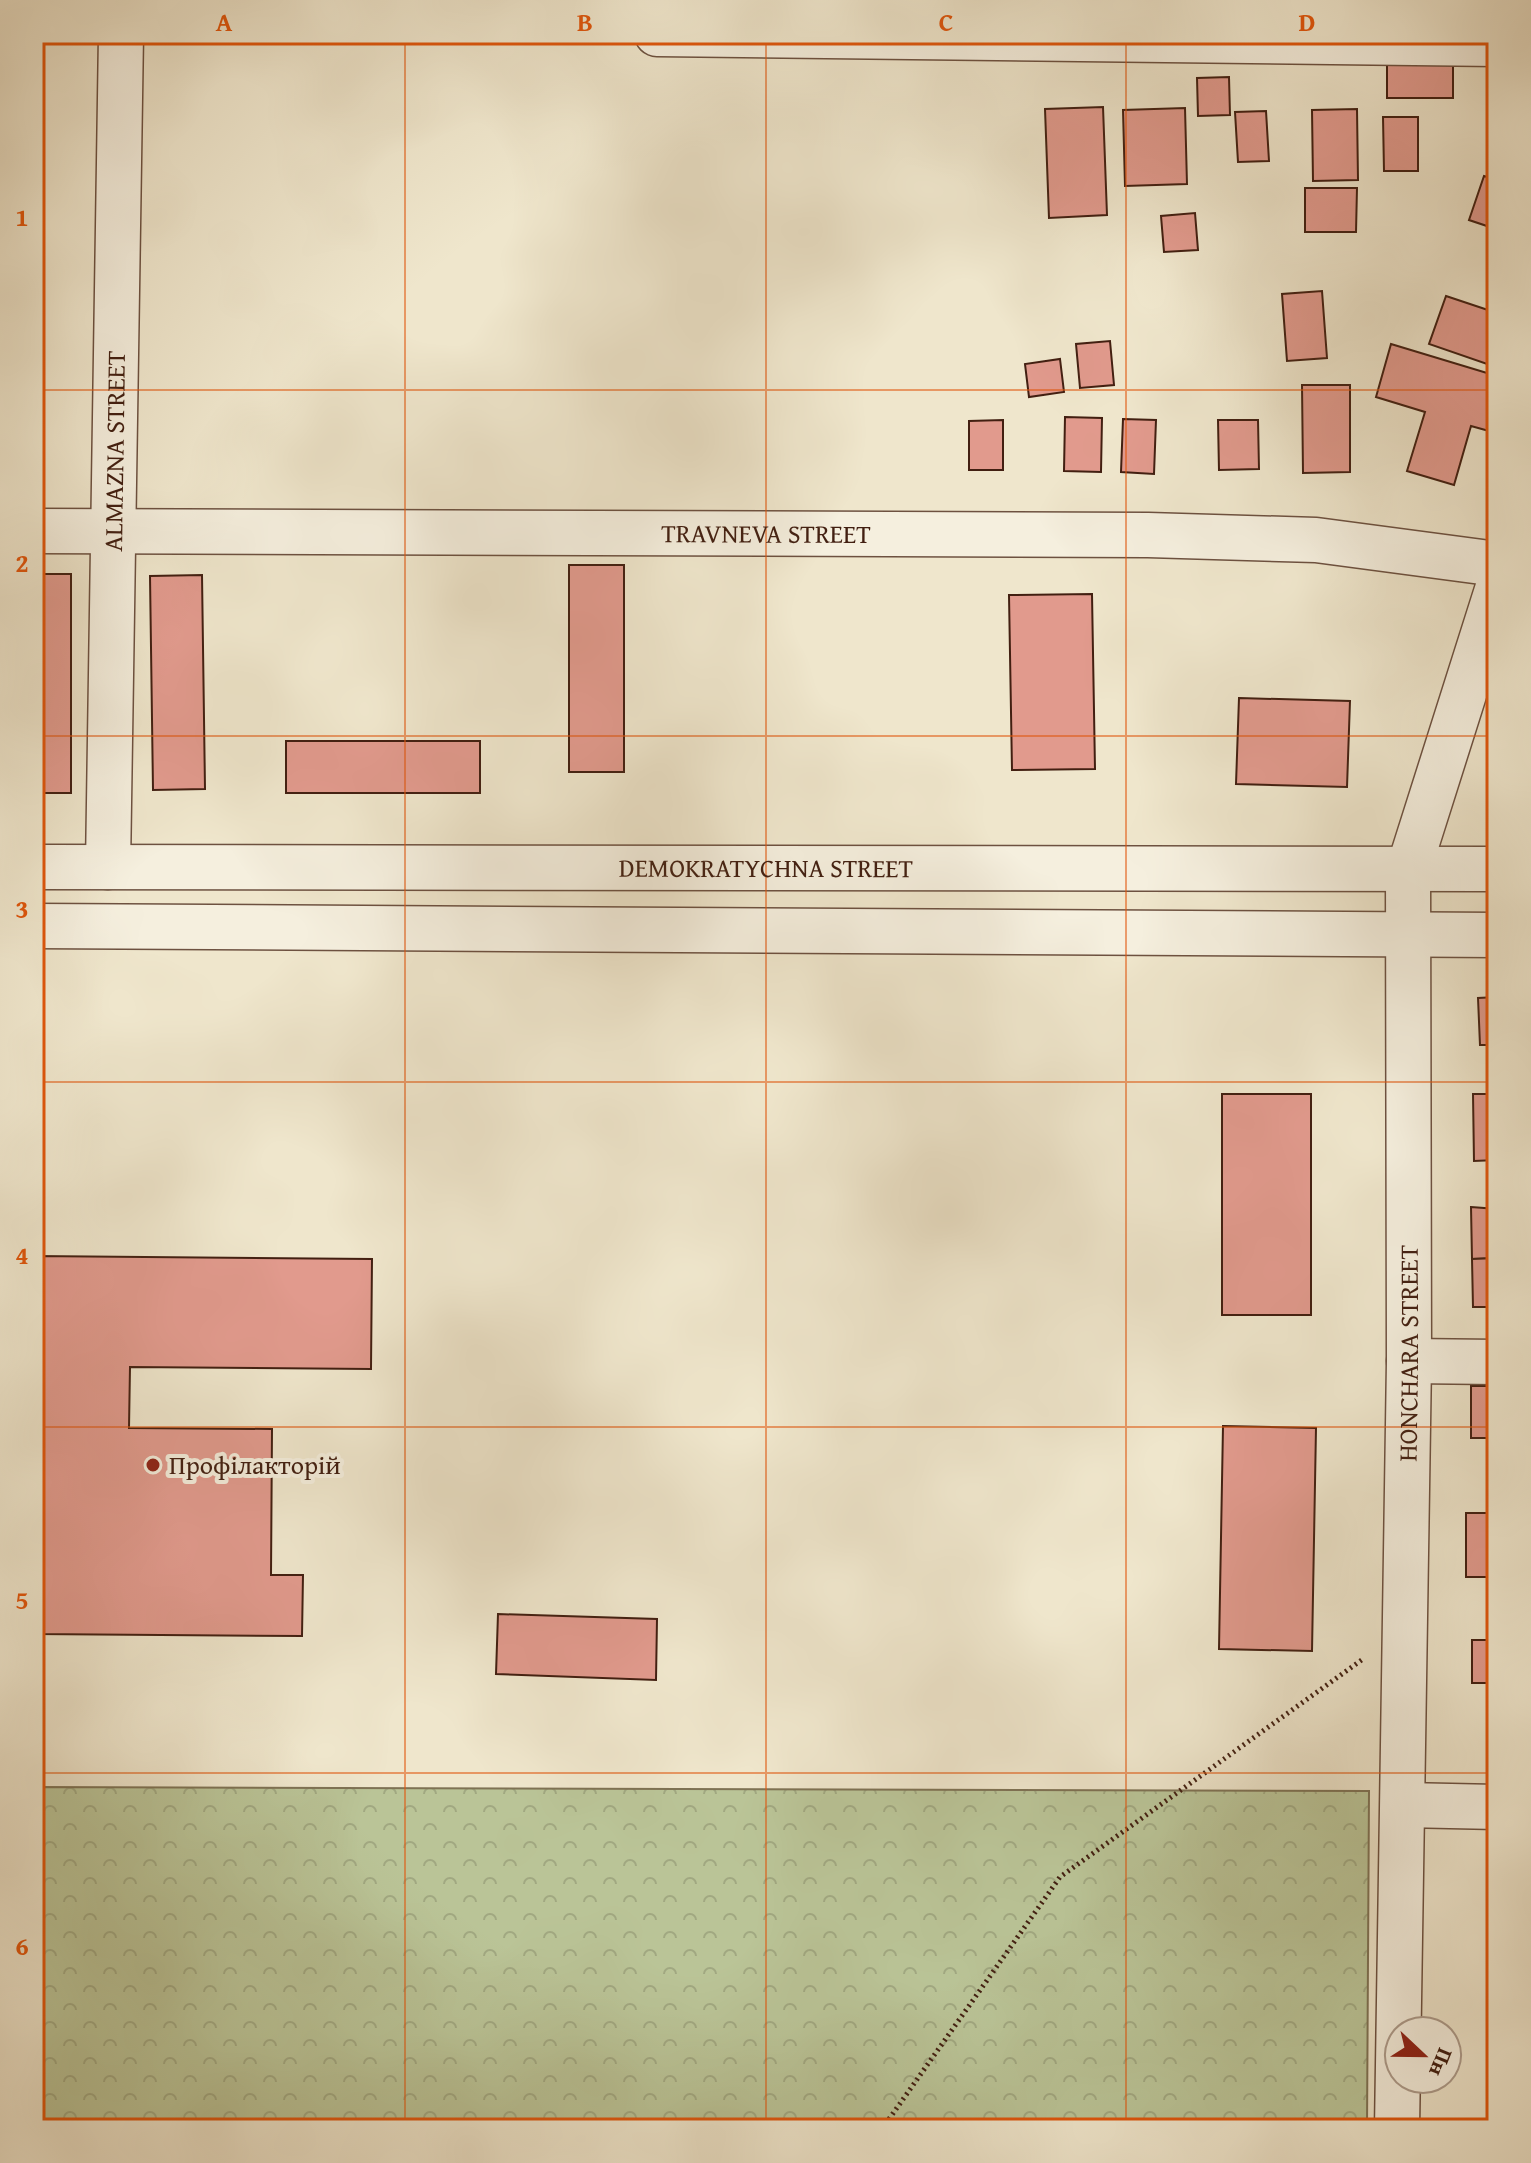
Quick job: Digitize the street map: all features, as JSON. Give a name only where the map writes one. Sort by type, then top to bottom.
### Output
[{"type":"street","name":"ALMAZNA STREET","points":[[108,867],[121,34]]},
{"type":"street","points":[[657,34],[1497,44]]},
{"type":"street","name":"TRAVNEVA STREET","points":[[34,531],[1148,535],[1316,540],[1497,564]]},
{"type":"street","name":"HONCHARA STREET","points":[[1397,2129],[1409,1361],[1408,871],[1497,590]]},
{"type":"street","name":"DEMOKRATYCHNA STREET","points":[[34,867],[1497,869]]},
{"type":"street","points":[[34,926],[1497,935]]},
{"type":"street","points":[[1409,1361],[1497,1362]]},
{"type":"street","points":[[1404,1805],[1497,1807]]},
{"type":"path","points":[[882,2129],[1060,1877],[1406,1628]]},
{"type":"green space","points":[[34,1787],[1369,1791],[1367,2129],[34,2129]]},
{"type":"building","points":[[1387,59],[1453,59],[1453,98],[1387,98]]},
{"type":"building","points":[[1229,77],[1230,115],[1198,116],[1197,78]]},
{"type":"building","points":[[1103,107],[1107,215],[1049,218],[1045,109]]},
{"type":"building","points":[[1185,108],[1187,184],[1125,186],[1123,110]]},
{"type":"building","points":[[1357,109],[1358,180],[1313,181],[1312,110]]},
{"type":"building","points":[[1266,111],[1269,161],[1238,162],[1235,112]]},
{"type":"building","points":[[1383,117],[1418,117],[1418,171],[1384,171]]},
{"type":"building","points":[[1484,176],[1497,180],[1496,229],[1469,220]]},
{"type":"building","points":[[1305,188],[1357,188],[1356,232],[1305,232]]},
{"type":"building","points":[[1195,213],[1198,250],[1164,252],[1161,216]]},
{"type":"building","points":[[1322,291],[1327,358],[1287,361],[1282,294]]},
{"type":"building","points":[[1446,296],[1497,313],[1497,344],[1490,365],[1429,344]]},
{"type":"building","points":[[1110,341],[1114,385],[1080,388],[1076,344]]},
{"type":"building","points":[[1391,344],[1497,376],[1497,405],[1489,431],[1471,426],[1454,485],[1407,471],[1425,412],[1376,397]]},
{"type":"building","points":[[1060,359],[1064,392],[1029,397],[1025,364]]},
{"type":"building","points":[[1302,385],[1350,385],[1350,472],[1303,473]]},
{"type":"building","points":[[1065,417],[1102,418],[1101,472],[1064,471]]},
{"type":"building","points":[[1123,419],[1156,420],[1154,474],[1121,472]]},
{"type":"building","points":[[1003,420],[1003,470],[969,470],[969,421]]},
{"type":"building","points":[[1218,420],[1258,420],[1259,469],[1219,470]]},
{"type":"building","points":[[569,565],[624,565],[624,772],[569,772]]},
{"type":"building","points":[[34,574],[71,574],[71,793],[34,793]]},
{"type":"building","points":[[202,575],[205,789],[153,790],[150,576]]},
{"type":"building","points":[[1092,594],[1095,769],[1012,770],[1009,595]]},
{"type":"building","points":[[1239,698],[1350,701],[1347,787],[1236,784]]},
{"type":"building","points":[[286,741],[480,741],[480,793],[286,793]]},
{"type":"building","points":[[1497,997],[1497,1045],[1480,1045],[1478,998]]},
{"type":"building","points":[[1222,1094],[1311,1094],[1311,1315],[1222,1315]]},
{"type":"building","points":[[1473,1094],[1497,1094],[1497,1160],[1474,1161]]},
{"type":"building","points":[[1471,1207],[1497,1209],[1497,1258],[1472,1259]]},
{"type":"building","name":"Профілакторій","points":[[34,1256],[372,1259],[371,1369],[130,1367],[129,1428],[272,1429],[271,1575],[303,1575],[302,1636],[34,1634]]},
{"type":"building","points":[[1497,1258],[1497,1307],[1473,1307],[1472,1259]]},
{"type":"building","points":[[1471,1386],[1497,1386],[1497,1458],[1489,1458],[1489,1438],[1471,1438]]},
{"type":"building","points":[[1223,1426],[1316,1428],[1312,1651],[1219,1649]]},
{"type":"building","points":[[1466,1513],[1497,1513],[1497,1577],[1466,1577]]},
{"type":"building","points":[[498,1614],[657,1619],[656,1680],[496,1674]]},
{"type":"building","points":[[1472,1640],[1497,1640],[1497,1683],[1472,1683]]},
{"type":"place","name":"Профілакторій","points":[[153,1465]]}]
